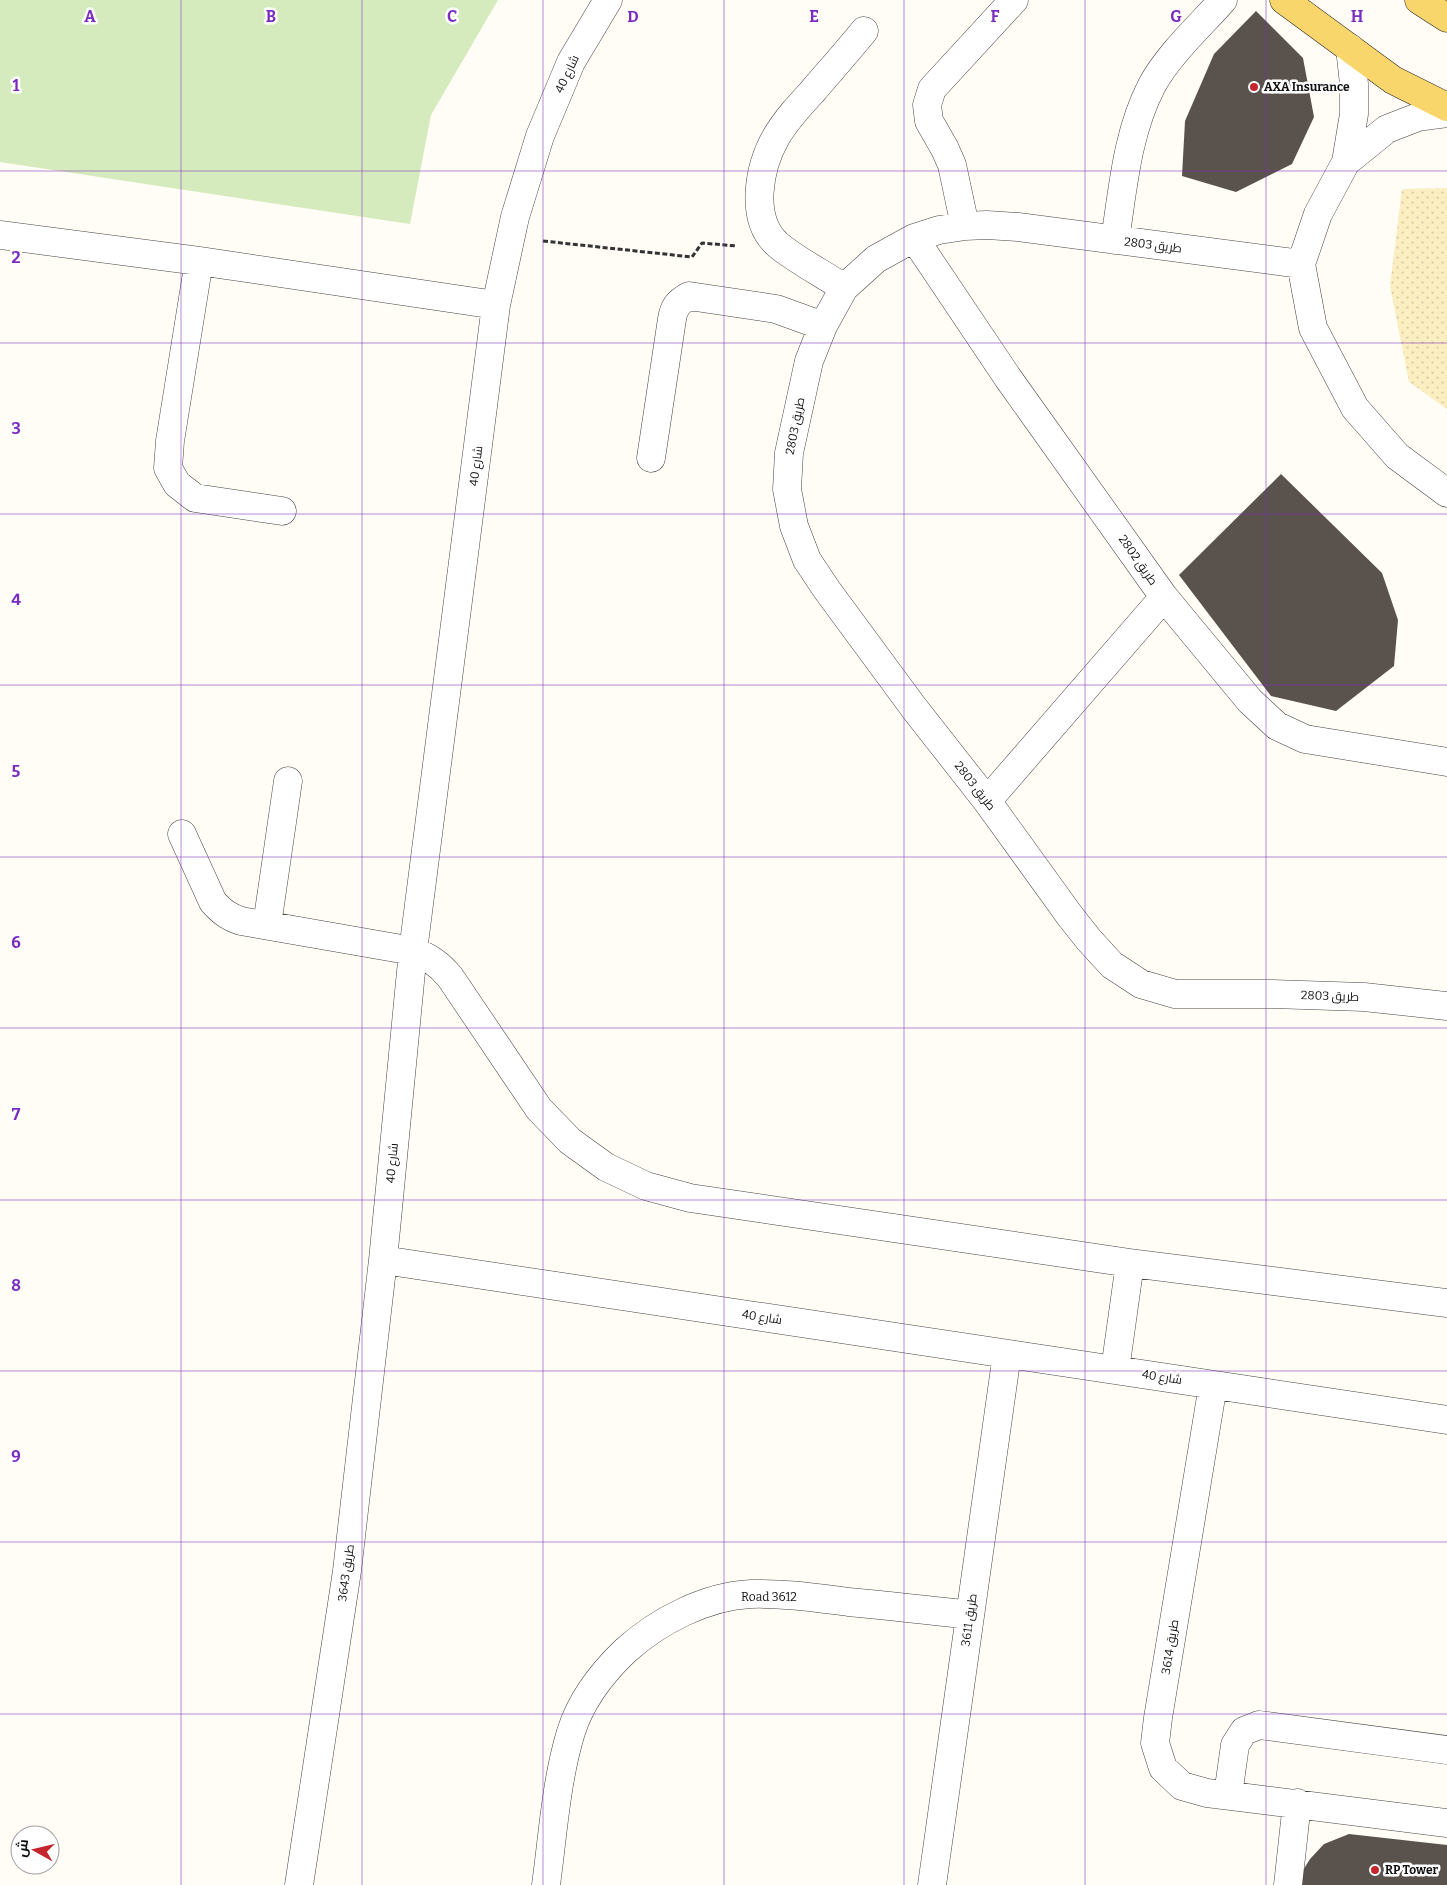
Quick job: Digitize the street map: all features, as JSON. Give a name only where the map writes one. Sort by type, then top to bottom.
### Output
[{"type":"main road","points":[[1284,0],[1394,80],[1447,107]]},
{"type":"main road","points":[[1419,0],[1447,18]]},
{"type":"street","name":"شارع 40","points":[[608,0],[571,62],[543,128],[515,217],[496,305],[413,952],[383,1260],[1447,1420]]},
{"type":"street","points":[[965,226],[952,165],[929,121],[927,104],[932,89],[1014,0]]},
{"type":"street","points":[[1115,240],[1135,122],[1153,84],[1177,51],[1222,0]]},
{"type":"street","points":[[844,288],[777,243],[764,227],[759,206],[760,186],[766,161],[776,138],[790,117],[864,31]]},
{"type":"street","points":[[1350,48],[1354,84],[1354,114],[1346,162],[1318,214],[1301,264],[1313,328],[1355,408],[1397,456],[1447,493]]},
{"type":"street","points":[[1346,162],[1387,129],[1418,117],[1447,113]]},
{"type":"street","name":"طريق 2803","points":[[1301,264],[1018,227],[965,226],[939,230],[914,238],[876,259],[844,288],[823,326],[809,361],[789,453],[787,489],[794,526],[807,560],[827,590],[914,708],[987,801],[1089,940],[1112,965],[1142,984],[1175,994],[1272,994],[1364,997],[1447,1006]]},
{"type":"street","points":[[0,235],[199,261],[496,305]]},
{"type":"street","name":"طريق 2802","points":[[914,238],[1008,378],[1164,597],[1250,701],[1277,726],[1305,739],[1447,762]]},
{"type":"street","points":[[199,261],[170,441],[168,468],[176,484],[195,498],[282,512]]},
{"type":"street","points":[[652,458],[672,319],[674,309],[680,301],[690,296],[762,306],[790,313],[823,326]]},
{"type":"street","points":[[987,801],[1164,597]]},
{"type":"street","points":[[267,925],[288,781]]},
{"type":"street","points":[[182,834],[214,902],[221,911],[230,917],[241,921],[413,952],[427,956],[440,965],[539,1109],[570,1141],[606,1167],[646,1186],[690,1198],[1130,1263],[1447,1303]]},
{"type":"street","name":"طريق 3643","points":[[299,1885],[347,1571],[383,1260]]},
{"type":"street","points":[[1115,1370],[1130,1263]]},
{"type":"street","name":"طريق 3611","points":[[932,1885],[1006,1354]]},
{"type":"street","name":"طريق 3614","points":[[1213,1385],[1158,1718],[1156,1743],[1163,1768],[1182,1786],[1207,1793],[1447,1823]]},
{"type":"street","name":"Road 3612","points":[[546,1885],[561,1768],[572,1730],[588,1694],[612,1663],[641,1636],[674,1616],[710,1601],[749,1594],[788,1595],[970,1615]]},
{"type":"street","points":[[1228,1795],[1234,1745],[1244,1731],[1259,1725],[1447,1750]]},
{"type":"street","points":[[1288,1885],[1297,1803]]},
{"type":"path","points":[[510,238],[692,257],[702,243],[738,246],[764,227]]},
{"type":"green space","points":[[0,0],[498,0],[431,115],[410,224],[0,162]]},
{"type":"sand","points":[[1447,188],[1447,409],[1409,382],[1390,286],[1402,189]]},
{"type":"building","name":"AXA Insurance","points":[[1256,11],[1303,58],[1314,117],[1292,164],[1236,192],[1182,176],[1185,121],[1214,54]]},
{"type":"building","points":[[1281,474],[1382,573],[1398,620],[1394,666],[1336,711],[1271,696],[1179,575]]},
{"type":"building","name":"RP Tower","points":[[1349,1834],[1447,1845],[1447,1885],[1297,1885],[1297,1880],[1310,1859],[1324,1844]]},
{"type":"place","name":"AXA Insurance","points":[[1254,87]]},
{"type":"place","name":"RP Tower","points":[[1375,1870]]}]
